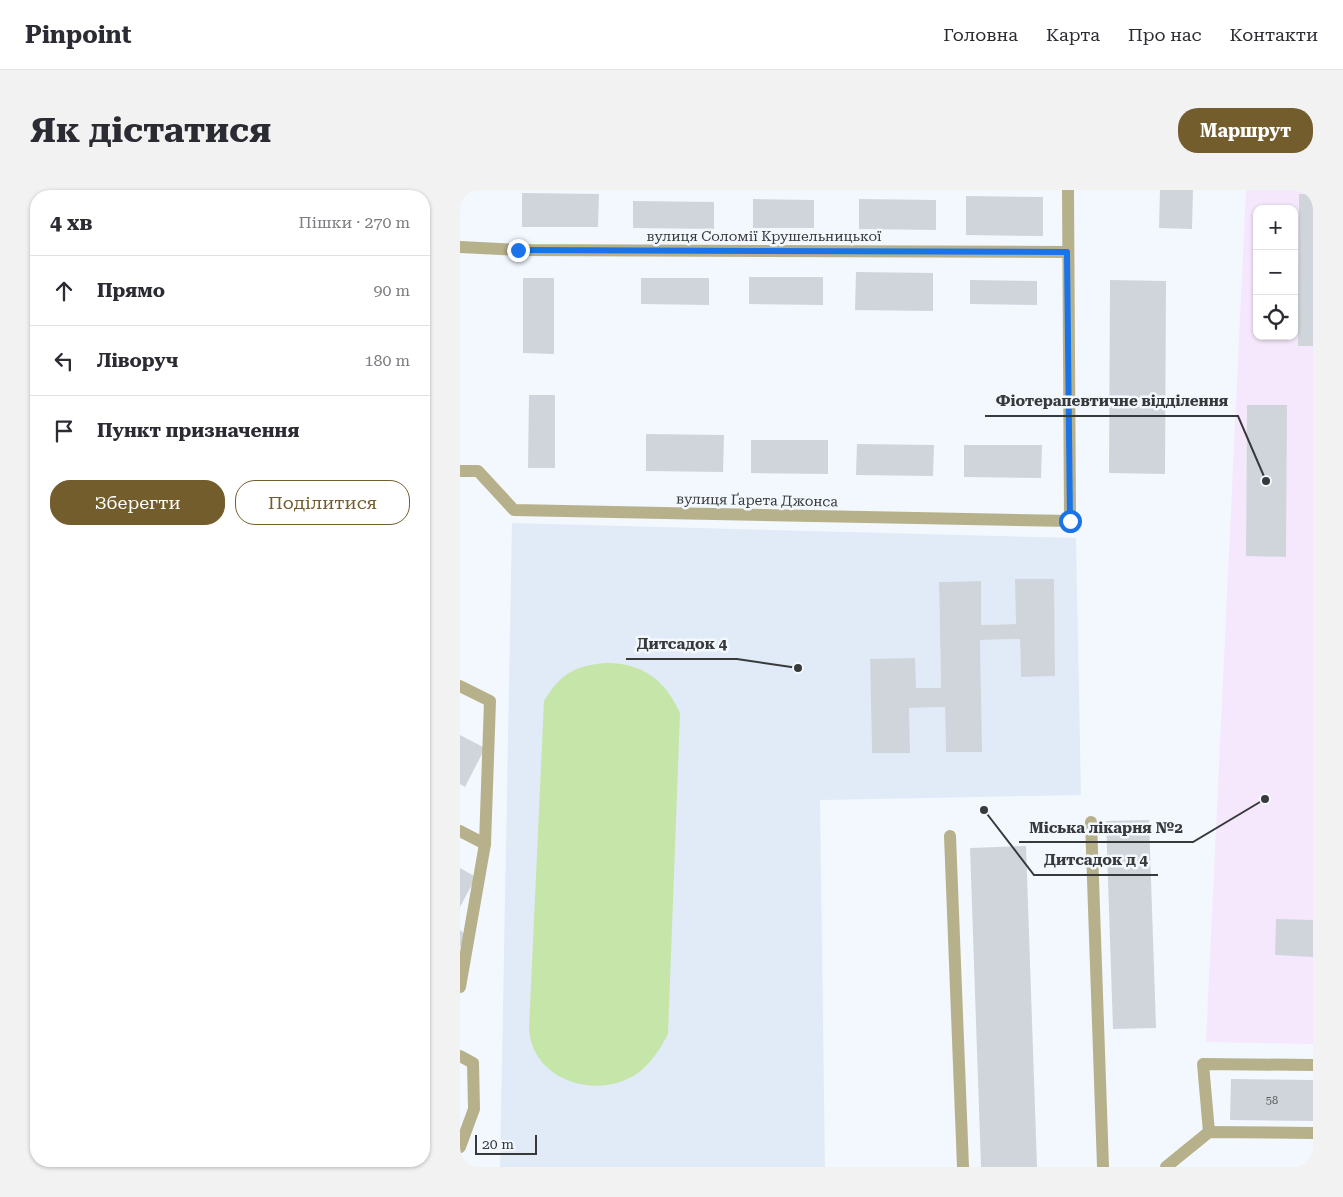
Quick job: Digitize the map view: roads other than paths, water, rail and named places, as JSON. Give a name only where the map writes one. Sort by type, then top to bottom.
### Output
[{"type":"street","points":[[1067,252],[1068,190]]},
{"type":"street","name":"вулиця Соломії Крушельницької","points":[[460,246],[518,250],[1067,252]]},
{"type":"street","name":"вулиця Ґарета Джонса","points":[[460,471],[478,471],[514,510],[1070,521],[1067,252]]},
{"type":"street","points":[[460,686],[490,701],[485,844],[460,986]]},
{"type":"street","points":[[1091,822],[1104,1167]]},
{"type":"street","points":[[460,831],[485,844]]},
{"type":"street","points":[[950,836],[963,1167]]},
{"type":"street","points":[[460,1056],[473,1063],[474,1109],[460,1147]]},
{"type":"street","points":[[1209,1132],[1203,1064],[1313,1065]]},
{"type":"street","points":[[1166,1167],[1209,1132],[1313,1133]]},
{"type":"place","name":"Фіотерапевтичне відділення","points":[[1266,481]]},
{"type":"place","name":"Дитсадок 4","points":[[798,668]]},
{"type":"place","name":"Міська лікарня №2","points":[[1265,799]]},
{"type":"place","name":"Дитсадок д 4","points":[[984,810]]}]
